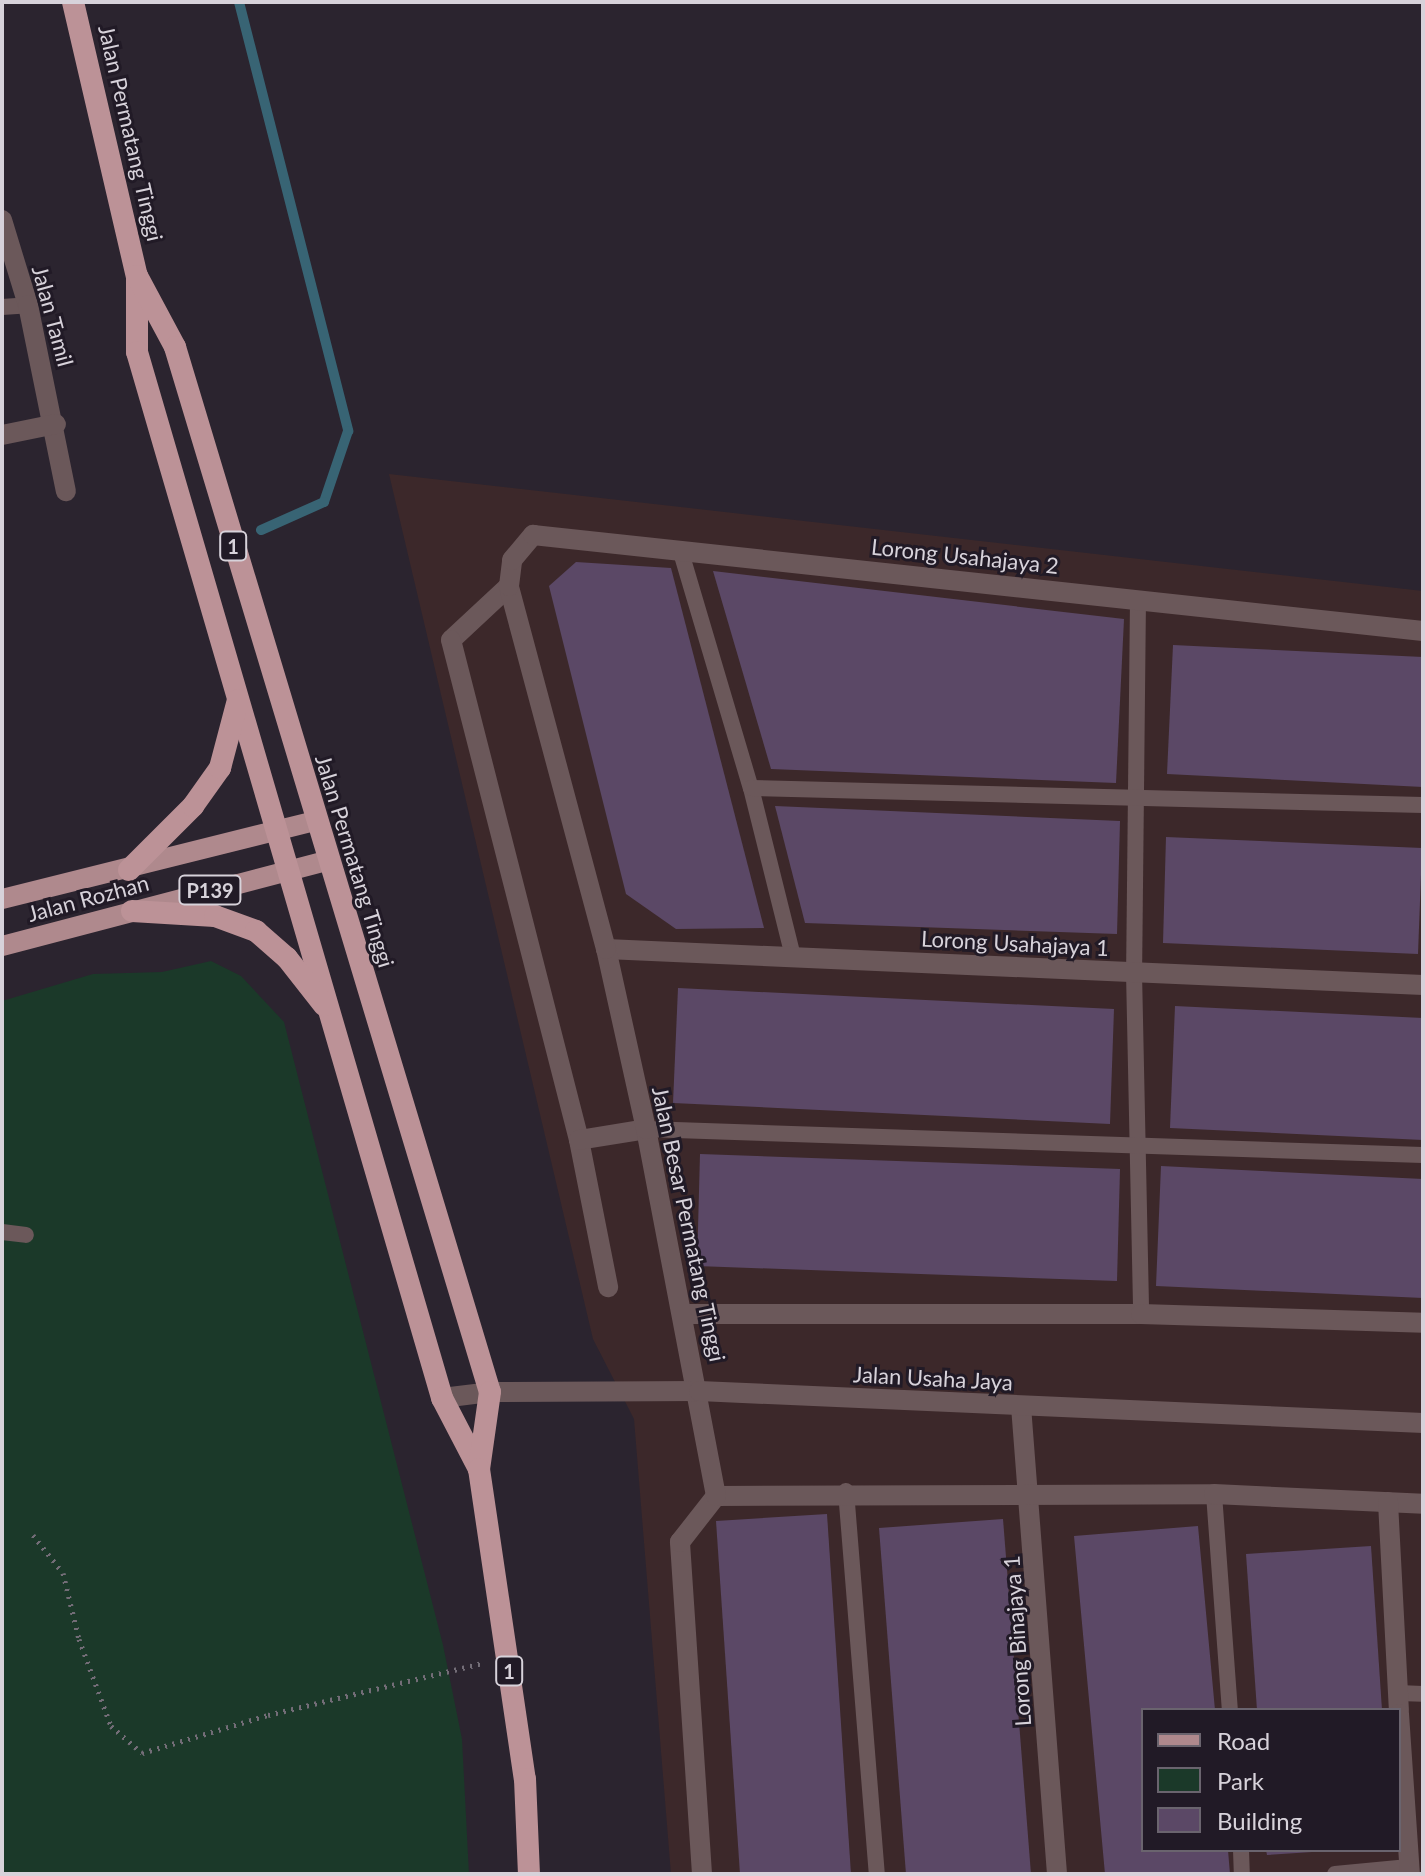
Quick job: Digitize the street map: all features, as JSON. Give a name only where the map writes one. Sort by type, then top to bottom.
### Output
[{"type":"highway","name":"Jalan Permatang Tinggi","points":[[73,2],[137,276],[137,352],[442,1398],[479,1469]]},
{"type":"highway","name":"Jalan Permatang Tinggi","points":[[137,276],[175,347],[327,861],[490,1392],[479,1469],[525,1779],[529,1874]]},
{"type":"highway","points":[[129,870],[193,806],[220,768],[238,700]]},
{"type":"highway","points":[[132,911],[215,916],[256,931],[287,958],[332,1015]]},
{"type":"main road","name":"Jalan Rozhan","points":[[2,899],[129,870],[315,821]]},
{"type":"main road","name":"Jalan Rozhan","points":[[2,946],[327,861]]},
{"type":"street","name":"Jalan Tamil","points":[[2,220],[28,305],[56,424],[66,491]]},
{"type":"street","points":[[2,435],[56,424]]},
{"type":"street","name":"Lorong Usahajaya 2","points":[[512,560],[533,535],[1423,631]]},
{"type":"street","name":"Jalan Besar Permatang Tinggi","points":[[512,560],[509,586],[606,949],[646,1129],[699,1391],[716,1496]]},
{"type":"street","points":[[509,586],[451,640],[579,1140],[608,1287]]},
{"type":"street","name":"Lorong Usahajaya 1","points":[[606,949],[1423,985]]},
{"type":"street","points":[[579,1140],[646,1129]]},
{"type":"street","points":[[683,1314],[1141,1314],[1423,1323]]},
{"type":"street","name":"Jalan Usaha Jaya","points":[[442,1398],[490,1392],[699,1391],[1423,1423]]},
{"type":"street","name":"Lorong Binajaya 1","points":[[1021,1406],[1057,1874]]},
{"type":"street","points":[[702,1874],[680,1542],[716,1496],[846,1491],[1214,1494],[1423,1504]]},
{"type":"street","points":[[1388,1502],[1398,1706]]},
{"type":"street","points":[[1401,1737],[1414,1870]]},
{"type":"lane","points":[[2,307],[28,305]]},
{"type":"lane","points":[[680,549],[751,788],[793,956]]},
{"type":"lane","points":[[1138,599],[1134,972],[1141,1314]]},
{"type":"lane","points":[[751,788],[1423,805]]},
{"type":"lane","points":[[646,1129],[1138,1141],[1423,1155]]},
{"type":"lane","points":[[2,1232],[26,1235]]},
{"type":"lane","points":[[846,1491],[877,1874]]},
{"type":"lane","points":[[1214,1494],[1230,1708]]},
{"type":"lane","points":[[1398,1706],[1423,1694]]},
{"type":"lane","points":[[1241,1852],[1242,1874]]},
{"type":"lane","points":[[1335,1874],[1414,1870]]},
{"type":"path","points":[[33,1535],[63,1573],[79,1639],[111,1726],[142,1753],[268,1715],[507,1657]]},
{"type":"shaded area","points":[[389,474],[1423,591],[1423,1874],[671,1874],[634,1419],[593,1339]]},
{"type":"green space","points":[[211,961],[241,976],[284,1022],[443,1645],[462,1739],[469,1874],[2,1874],[2,1001],[93,974],[162,972]]},
{"type":"building","points":[[576,562],[671,568],[764,928],[676,929],[626,894],[549,586]]},
{"type":"building","points":[[713,571],[1124,619],[1116,783],[771,769]]},
{"type":"building","points":[[1173,645],[1423,657],[1423,787],[1167,774]]},
{"type":"building","points":[[775,806],[1120,821],[1117,934],[805,923]]},
{"type":"building","points":[[1166,837],[1422,848],[1418,954],[1163,943]]},
{"type":"building","points":[[678,988],[1114,1009],[1110,1124],[673,1103]]},
{"type":"building","points":[[1175,1006],[1423,1018],[1423,1140],[1170,1128]]},
{"type":"building","points":[[700,1154],[1120,1169],[1117,1281],[697,1266]]},
{"type":"building","points":[[1161,1166],[1423,1179],[1423,1298],[1156,1286]]},
{"type":"building","points":[[827,1514],[851,1874],[740,1874],[716,1521]]},
{"type":"building","points":[[1003,1519],[1031,1874],[906,1874],[879,1528]]},
{"type":"building","points":[[1198,1526],[1215,1708],[1141,1708],[1141,1852],[1228,1852],[1230,1874],[1105,1874],[1074,1536]]},
{"type":"building","points":[[1371,1546],[1382,1708],[1257,1708],[1246,1554]]},
{"type":"building","points":[[1266,1852],[1312,1852],[1267,1855]]},
{"type":"waterway","points":[[239,2],[348,431],[324,502],[261,530]]}]
